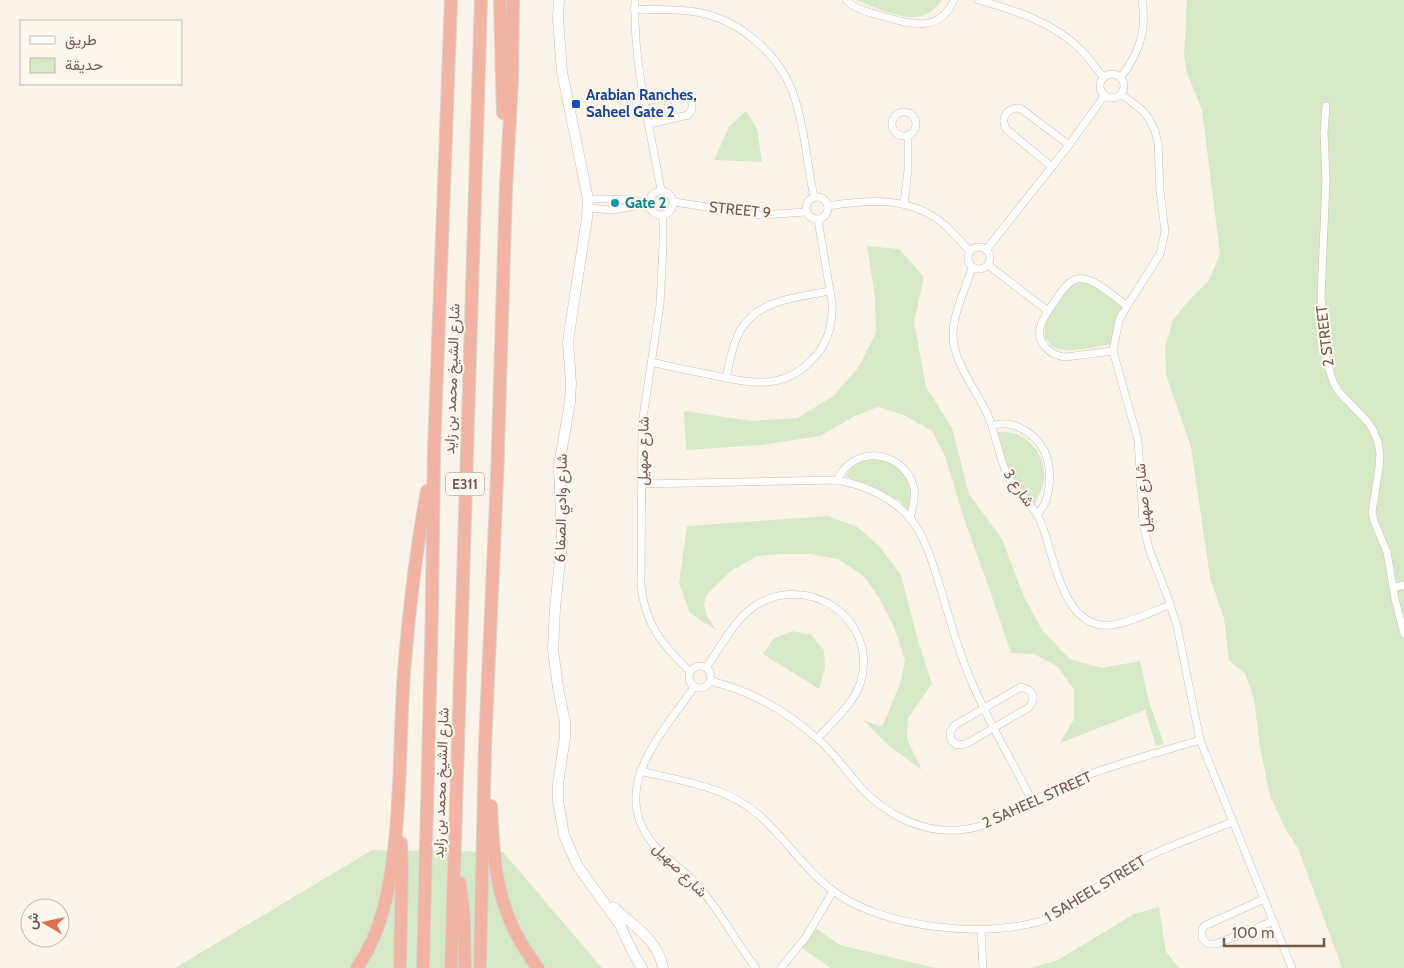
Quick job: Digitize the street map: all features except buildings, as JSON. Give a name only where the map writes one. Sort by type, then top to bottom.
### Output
[{"type":"highway","name":"شارع الشيخ محمد بن زايد","points":[[423,968],[434,451],[451,0]]},
{"type":"highway","name":"شارع الشيخ محمد بن زايد","points":[[450,968],[481,0]]},
{"type":"highway","points":[[500,0],[506,188]]},
{"type":"highway","points":[[480,968],[485,746],[511,96],[513,0]]},
{"type":"highway","points":[[357,968],[369,947],[384,910],[392,870],[399,805],[407,639],[418,544],[434,451]]},
{"type":"highway","points":[[485,746],[490,780],[493,855],[499,891],[511,926],[538,968]]},
{"type":"highway","points":[[399,805],[402,870],[400,968]]},
{"type":"highway","points":[[455,845],[464,918],[465,968]]},
{"type":"street","name":"شارع وادي الصفا 6","points":[[559,0],[558,28],[562,72],[587,188],[588,204],[568,342],[571,382],[559,466],[562,541],[553,649],[565,722],[565,737],[558,784],[560,818],[573,858],[585,878],[620,925],[642,968]]},
{"type":"street","points":[[635,0],[636,48],[661,190]]},
{"type":"street","points":[[846,0],[864,11],[918,24],[935,21],[948,10],[954,0]]},
{"type":"street","points":[[978,0],[1024,14],[1054,30],[1081,50],[1104,78]]},
{"type":"street","points":[[1121,77],[1133,61],[1138,47],[1143,19],[1142,0]]},
{"type":"street","points":[[634,9],[683,11],[710,16],[743,31],[760,44],[785,77],[795,99],[814,197]]},
{"type":"street","points":[[1110,74],[1121,77],[1124,87],[1121,94],[1112,98],[1105,95],[1101,89],[1104,78],[1110,74]]},
{"type":"street","points":[[645,101],[684,94],[691,99],[692,103],[691,112],[688,115],[649,124]]},
{"type":"street","name":"شارع صهيل","points":[[1121,94],[1142,110],[1155,131],[1158,144],[1160,190],[1165,232],[1160,254],[1119,320],[1113,351],[1138,440],[1141,507],[1146,537],[1176,626],[1200,740],[1292,968]]},
{"type":"street","points":[[986,250],[1069,145],[1105,95]]},
{"type":"street","name":"2 STREET","points":[[1326,106],[1324,139],[1326,180],[1321,297],[1326,359],[1333,382],[1339,392],[1366,420],[1378,442],[1380,454],[1379,468],[1372,512],[1388,552],[1393,588],[1404,634]]},
{"type":"street","points":[[1052,167],[1006,129],[1003,124],[1009,110],[1020,108],[1069,145]]},
{"type":"street","points":[[904,204],[908,170],[908,135]]},
{"type":"street","points":[[588,204],[599,209],[612,210],[631,203],[643,201],[654,192],[661,190],[671,195],[674,202],[669,212],[663,215],[655,214],[649,208],[640,205],[631,203],[616,199],[600,199],[588,204]]},
{"type":"street","points":[[814,197],[821,198],[828,206],[825,217],[818,220],[810,218],[806,212],[806,204],[814,197]]},
{"type":"street","points":[[649,198],[649,208]]},
{"type":"street","points":[[599,209],[600,199]]},
{"type":"street","points":[[828,206],[881,200],[917,208],[945,225],[970,251]]},
{"type":"street","name":"STREET 9","points":[[674,202],[760,215],[806,212]]},
{"type":"street","name":"شارع صهيل","points":[[663,215],[660,305],[642,424],[641,585],[649,622],[663,644],[690,672]]},
{"type":"street","points":[[651,362],[740,381],[764,383],[787,377],[808,365],[822,347],[829,332],[832,315],[830,290],[818,220]]},
{"type":"street","points":[[980,247],[986,250],[990,259],[988,266],[978,270],[972,268],[967,258],[970,251],[980,247]]},
{"type":"street","points":[[988,266],[1048,311]]},
{"type":"street","name":"3 شارع","points":[[972,268],[954,323],[954,345],[957,355],[992,426],[1000,456],[1009,478],[1037,514],[1043,527],[1065,596],[1076,612],[1084,618],[1102,625],[1112,625],[1170,605]]},
{"type":"street","points":[[1113,351],[1065,357],[1051,353],[1045,348],[1039,335],[1040,327],[1048,311],[1067,285],[1078,278],[1092,281],[1127,306]]},
{"type":"street","points":[[726,378],[738,335],[756,312],[777,301],[830,290]]},
{"type":"street","points":[[992,426],[1006,423],[1017,426],[1027,432],[1043,449],[1048,461],[1048,489],[1044,505],[1037,514]]},
{"type":"street","points":[[837,480],[845,468],[857,459],[872,456],[887,457],[900,464],[910,476],[914,489],[910,519]]},
{"type":"street","points":[[642,484],[837,480],[877,492],[900,508],[910,519],[927,548],[960,652],[984,708],[1032,801]]},
{"type":"street","points":[[1393,588],[1404,585]]},
{"type":"street","points":[[706,668],[739,620],[759,603],[773,597],[802,594],[830,604],[842,613],[852,625],[859,638],[863,668],[854,696],[818,738]]},
{"type":"street","points":[[699,666],[706,668],[710,674],[708,685],[702,689],[694,687],[688,678],[690,672],[699,666]]},
{"type":"street","name":"2 SAHEEL STREET","points":[[710,681],[752,694],[780,709],[818,738],[872,798],[885,809],[914,824],[944,830],[973,828],[1000,820],[1055,789],[1090,775],[1200,740]]},
{"type":"street","name":"شارع صهيل","points":[[694,687],[654,745],[640,771],[635,795],[636,808],[639,820],[646,833],[663,855],[698,886],[711,901],[730,933],[756,968]]},
{"type":"street","points":[[1026,688],[1032,693],[1033,701],[1031,705],[994,728],[962,745],[957,745],[951,740],[950,736],[952,728],[1017,689],[1026,688]]},
{"type":"street","name":"1 SAHEEL STREET","points":[[640,771],[718,791],[746,805],[769,825],[810,870],[833,891],[866,910],[901,921],[981,930],[1021,926],[1052,917],[1079,902],[1109,878],[1136,862],[1232,822]]},
{"type":"street","name":"شارع وادي الصفا 6","points":[[595,890],[645,934],[656,948],[663,968]]},
{"type":"street","points":[[781,968],[809,933],[833,891]]},
{"type":"street","points":[[1264,899],[1204,926],[1202,938],[1208,944],[1216,944],[1273,920]]},
{"type":"street","points":[[981,930],[983,968]]},
{"type":"street","points":[[629,945],[636,938],[645,934]]},
{"type":"green space","points":[[856,0],[942,0],[933,10],[924,15],[913,17],[890,13]]},
{"type":"green space","points":[[1187,0],[1404,0],[1404,968],[1342,968],[1298,848],[1287,832],[1270,796],[1260,747],[1254,699],[1245,673],[1229,661],[1224,618],[1210,578],[1191,447],[1166,375],[1165,347],[1173,320],[1209,280],[1220,254],[1202,110],[1187,73],[1184,55]]},
{"type":"green space","points":[[746,111],[757,129],[762,162],[714,160],[729,127]]},
{"type":"green space","points":[[867,246],[899,249],[924,277],[914,322],[926,387],[952,428],[969,494],[1002,539],[1024,597],[1042,630],[1070,659],[1102,668],[1140,661],[1149,702],[1164,744],[1156,746],[1145,710],[1060,743],[1074,719],[1074,690],[1058,667],[1034,654],[1011,653],[964,519],[945,456],[932,431],[904,415],[878,407],[855,416],[820,436],[762,445],[686,450],[684,411],[752,421],[797,418],[832,397],[858,368],[876,333],[875,297]]},
{"type":"green space","points":[[1080,282],[1088,283],[1125,303],[1113,344],[1074,350],[1058,349],[1052,346],[1045,338],[1045,323],[1072,285]]},
{"type":"green space","points":[[997,432],[1011,433],[1027,439],[1037,450],[1043,464],[1044,479],[1034,505],[1009,475]]},
{"type":"green space","points":[[870,458],[887,460],[900,469],[910,483],[912,499],[908,511],[899,500],[845,476],[855,463]]},
{"type":"green space","points":[[828,516],[858,527],[880,547],[901,575],[919,644],[932,684],[908,718],[907,739],[922,770],[888,745],[863,720],[882,727],[901,681],[905,660],[894,627],[879,598],[864,576],[838,559],[810,554],[757,556],[731,571],[707,594],[704,605],[707,616],[716,630],[690,613],[679,583],[687,526]]},
{"type":"green space","points":[[792,631],[811,635],[824,650],[825,668],[819,689],[763,654],[773,639]]},
{"type":"green space","points":[[372,850],[503,852],[602,968],[175,968]]},
{"type":"green space","points":[[1159,907],[1166,952],[1179,968],[1032,968],[1058,960],[1134,914]]},
{"type":"green space","points":[[814,927],[840,945],[935,968],[830,968],[801,947]]},
{"type":"place","name":"Arabian Ranches, Saheel Gate 2","points":[[576,104]]},
{"type":"place","name":"Gate 2","points":[[615,203]]}]
